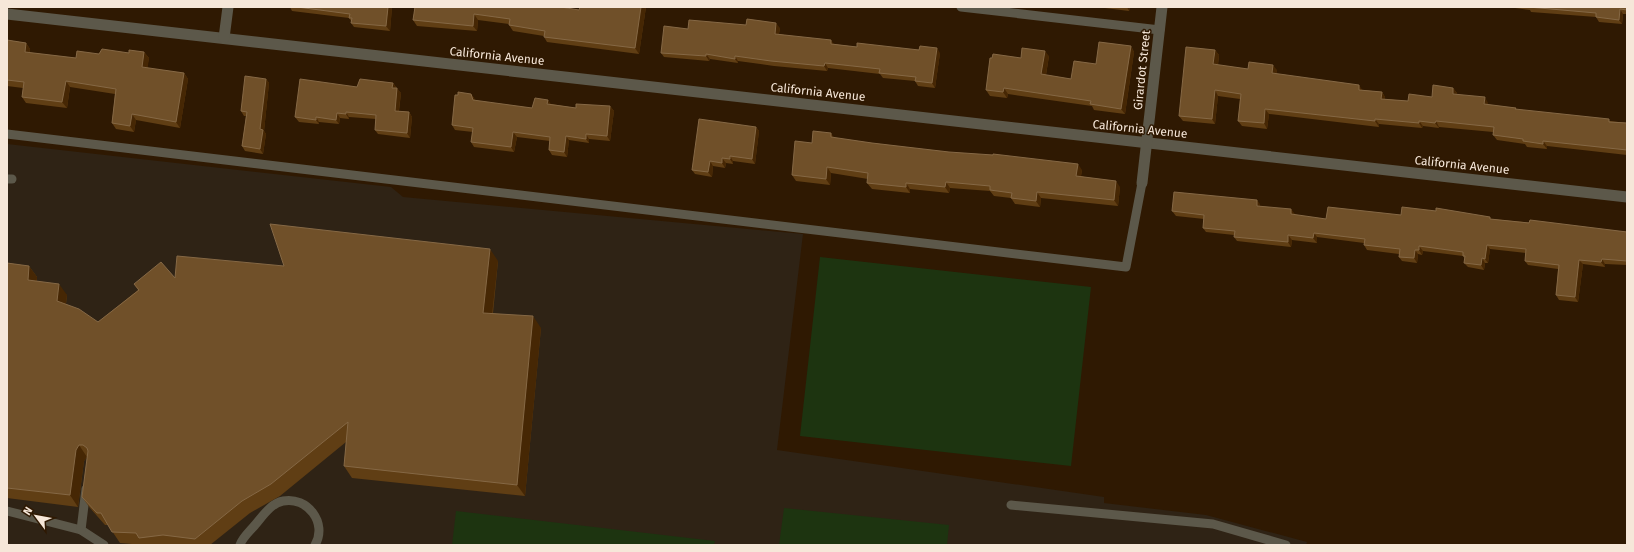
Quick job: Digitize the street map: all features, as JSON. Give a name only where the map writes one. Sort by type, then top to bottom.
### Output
[{"type":"street","points":[[224,38],[228,7]]},
{"type":"street","name":"Girardot Street","points":[[1142,183],[1162,7]]},
{"type":"street","name":"California Avenue","points":[[7,14],[1627,197]]},
{"type":"lane","points":[[961,7],[1160,30]]},
{"type":"lane","points":[[7,134],[1126,267],[1142,183]]},
{"type":"lane","points":[[81,530],[88,477]]},
{"type":"lane","points":[[240,545],[268,509],[282,501],[300,503],[312,510],[319,527],[315,545]]},
{"type":"lane","points":[[1011,505],[1213,524],[1286,545]]},
{"type":"lane","points":[[7,511],[81,530],[104,545]]},
{"type":"shaded area","points":[[7,144],[391,187],[403,197],[803,234],[777,450],[1104,497],[1104,503],[1206,515],[1307,542],[1306,545],[7,545]]},
{"type":"green space","points":[[820,257],[1091,287],[1071,466],[800,436]]},
{"type":"green space","points":[[784,508],[949,525],[947,545],[779,545]]},
{"type":"green space","points":[[456,511],[715,541],[714,545],[452,545]]},
{"type":"building","points":[[297,7],[388,7],[386,26],[351,23],[352,18],[349,18],[350,14]]},
{"type":"building","points":[[415,7],[561,7],[579,10],[580,7],[641,7],[635,48],[544,37],[545,31],[509,25],[510,19],[474,14],[473,26],[413,20]]},
{"type":"building","points":[[1528,7],[1627,7],[1627,10],[1620,9],[1619,20],[1596,17],[1596,13]]},
{"type":"building","points":[[747,19],[776,23],[775,34],[831,40],[831,44],[857,47],[857,43],[919,50],[920,46],[937,48],[932,83],[915,81],[916,77],[879,73],[880,69],[825,63],[824,66],[735,56],[735,59],[706,54],[706,56],[661,53],[664,26],[688,29],[689,20],[746,25]]},
{"type":"building","points":[[7,40],[26,43],[25,52],[76,58],[77,51],[99,54],[102,49],[129,53],[129,50],[144,52],[142,67],[184,73],[176,122],[132,114],[130,126],[112,123],[116,89],[66,81],[62,102],[22,97],[24,82],[7,80]]},
{"type":"building","points":[[1099,42],[1131,46],[1121,109],[1090,104],[1091,101],[1004,88],[1003,92],[986,90],[990,58],[992,58],[993,54],[1021,58],[1022,48],[1045,51],[1041,74],[1071,79],[1074,61],[1096,64]]},
{"type":"building","points":[[1186,47],[1215,50],[1213,64],[1248,69],[1249,62],[1273,65],[1272,73],[1359,85],[1359,90],[1382,92],[1381,99],[1408,101],[1409,94],[1432,97],[1433,85],[1453,88],[1453,94],[1485,97],[1484,104],[1516,108],[1515,109],[1609,119],[1609,122],[1627,123],[1627,150],[1543,141],[1543,144],[1523,141],[1523,139],[1493,135],[1494,127],[1436,121],[1435,123],[1419,121],[1419,123],[1375,119],[1375,121],[1265,109],[1264,123],[1238,121],[1241,94],[1215,90],[1212,119],[1179,116]]},
{"type":"building","points":[[245,76],[266,79],[260,129],[263,130],[260,149],[242,146],[247,112],[241,111]]},
{"type":"building","points":[[300,79],[357,87],[360,79],[393,83],[392,88],[397,88],[395,111],[409,112],[407,133],[375,130],[376,115],[346,112],[346,114],[337,113],[336,120],[316,117],[316,120],[295,117]]},
{"type":"building","points":[[458,92],[471,94],[473,100],[532,108],[535,98],[548,100],[547,104],[576,108],[576,104],[610,106],[607,136],[586,134],[586,139],[566,136],[564,152],[549,150],[550,137],[513,132],[511,147],[471,142],[473,128],[452,125],[455,95],[458,95]]},
{"type":"building","points":[[699,119],[756,127],[752,159],[730,156],[730,159],[722,158],[722,163],[710,161],[708,172],[692,170]]},
{"type":"building","points":[[813,131],[831,133],[831,137],[872,143],[949,152],[993,154],[1078,164],[1076,176],[1116,181],[1114,200],[1037,192],[1036,201],[1011,198],[1012,193],[990,190],[990,186],[946,182],[945,187],[906,183],[906,187],[867,183],[868,173],[827,167],[826,179],[792,175],[795,141],[812,143]]},
{"type":"building","points":[[1174,192],[1257,200],[1257,206],[1291,209],[1291,214],[1326,219],[1328,207],[1401,215],[1402,207],[1436,211],[1436,208],[1490,217],[1490,219],[1529,223],[1530,220],[1627,232],[1627,261],[1602,259],[1601,262],[1579,260],[1575,297],[1556,295],[1559,265],[1525,261],[1526,249],[1487,245],[1485,259],[1482,258],[1481,265],[1464,263],[1465,256],[1463,256],[1463,252],[1419,246],[1419,250],[1415,250],[1414,258],[1399,257],[1400,249],[1364,245],[1365,239],[1314,233],[1313,238],[1288,235],[1288,242],[1234,237],[1235,231],[1203,228],[1204,215],[1172,211]]},
{"type":"building","points":[[270,224],[490,249],[483,313],[533,316],[517,485],[344,466],[348,422],[271,484],[242,501],[195,539],[163,535],[139,538],[136,533],[112,532],[101,513],[97,513],[82,497],[88,451],[83,445],[79,445],[76,450],[70,495],[7,488],[7,263],[29,266],[28,280],[59,284],[57,301],[79,309],[98,322],[139,290],[134,284],[161,262],[175,278],[177,256],[284,266]]}]
